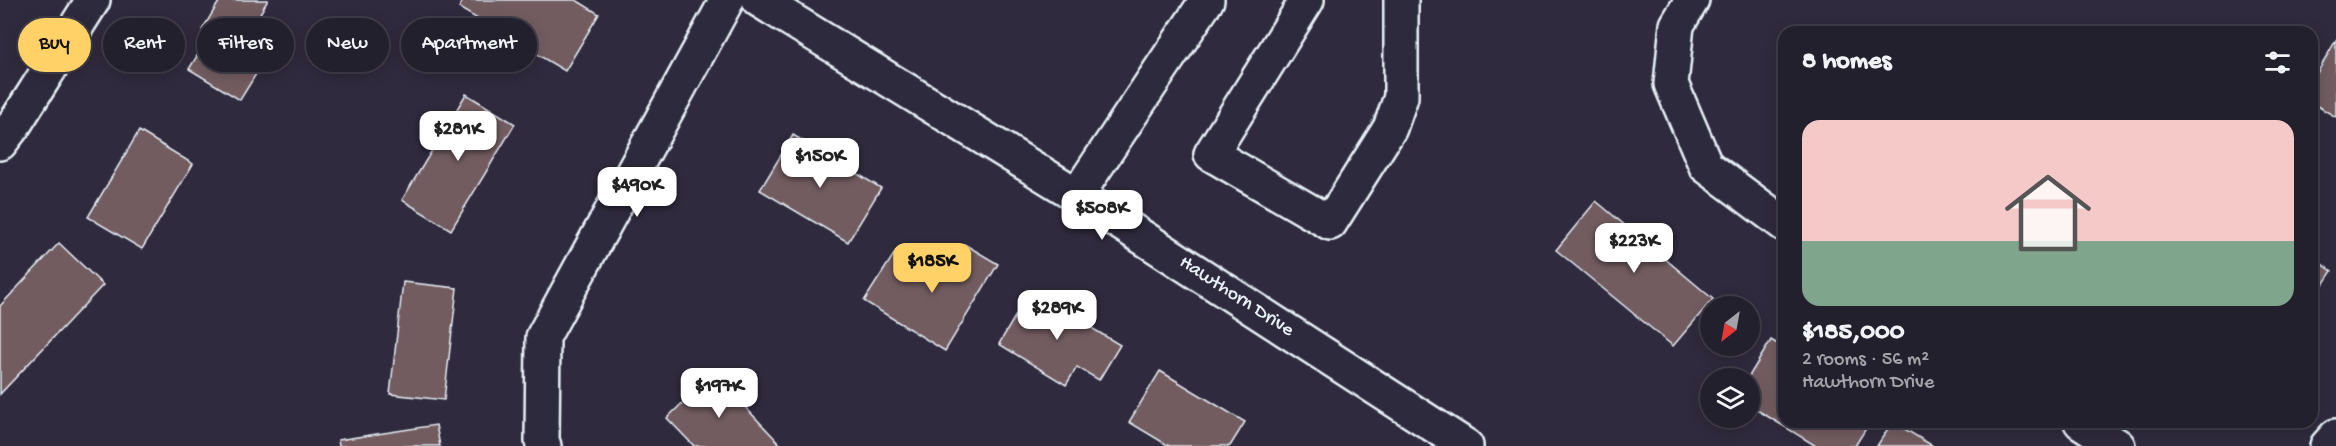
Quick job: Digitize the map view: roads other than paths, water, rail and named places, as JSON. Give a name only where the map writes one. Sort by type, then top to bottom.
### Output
[{"type":"street","points":[[0,143],[14,125],[93,0]]},
{"type":"street","points":[[544,446],[542,441],[543,337],[727,0]]},
{"type":"street","name":"Hawthorn Drive","points":[[759,0],[1077,195],[1466,446]]},
{"type":"street","points":[[1077,195],[1207,0]]},
{"type":"street","points":[[1307,0],[1211,154],[1330,223],[1390,128],[1401,97],[1401,0]]},
{"type":"street","points":[[1692,0],[1677,25],[1671,84],[1706,166],[1778,220]]},
{"type":"street","points":[[2090,428],[2118,446]]},
{"type":"street","points":[[2327,446],[2336,436]]}]
